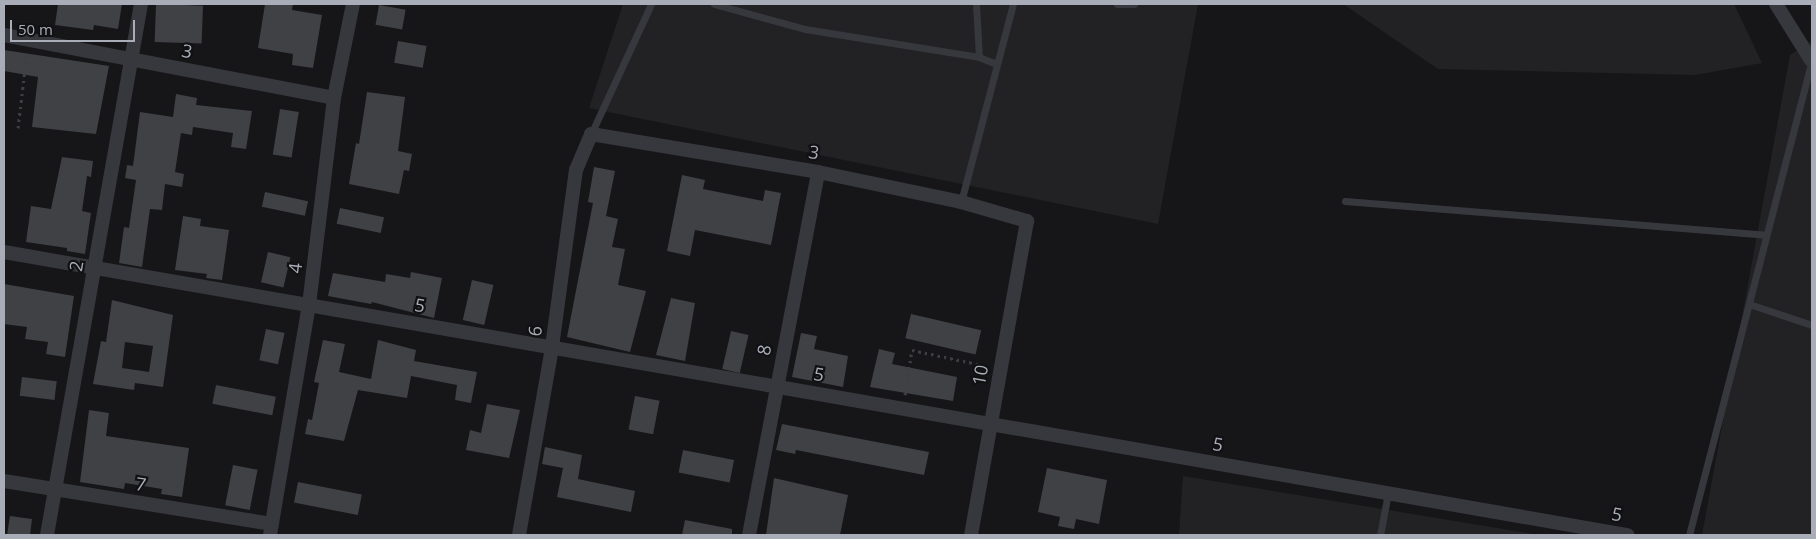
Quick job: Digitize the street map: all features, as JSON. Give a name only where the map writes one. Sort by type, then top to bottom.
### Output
[{"type":"street","name":"2","points":[[47,535],[141,4]]},
{"type":"street","name":"4","points":[[271,530],[310,304],[334,98],[353,4]]},
{"type":"street","points":[[1776,4],[1812,60]]},
{"type":"street","name":"3","points":[[4,35],[334,98]]},
{"type":"street","name":"3","points":[[591,134],[818,172],[961,202],[1027,221]]},
{"type":"street","name":"6","points":[[519,535],[552,347],[576,170],[591,134]]},
{"type":"street","name":"8","points":[[749,535],[818,172]]},
{"type":"street","name":"10","points":[[971,535],[1027,221]]},
{"type":"street","name":"5","points":[[4,252],[1628,535]]},
{"type":"street","name":"7","points":[[4,481],[271,530]]},
{"type":"lane","points":[[591,134],[651,4]]},
{"type":"lane","points":[[714,4],[805,29],[979,57],[996,64]]},
{"type":"lane","points":[[976,4],[979,57]]},
{"type":"lane","points":[[961,202],[1013,4]]},
{"type":"lane","points":[[1117,4],[1134,4]]},
{"type":"lane","points":[[1689,535],[1812,60]]},
{"type":"lane","points":[[1345,201],[1766,235]]},
{"type":"lane","points":[[1749,304],[1812,325]]},
{"type":"lane","points":[[1380,535],[1388,493]]},
{"type":"path","points":[[18,128],[28,40]]},
{"type":"path","points":[[902,408],[912,350],[1000,369]]},
{"type":"shaded area","points":[[623,4],[1198,4],[1158,224],[589,108]]},
{"type":"shaded area","points":[[1343,4],[1734,4],[1762,63],[1695,75],[1438,69]]},
{"type":"shaded area","points":[[1812,41],[1812,535],[1702,535],[1790,55]]},
{"type":"shaded area","points":[[1183,476],[1539,535],[1179,535]]},
{"type":"building","points":[[58,4],[122,4],[118,29],[94,25],[93,30],[55,25]]},
{"type":"building","points":[[156,4],[203,6],[202,44],[155,42]]},
{"type":"building","points":[[265,4],[293,4],[292,10],[322,15],[313,68],[292,65],[293,54],[258,48]]},
{"type":"building","points":[[379,5],[406,10],[402,29],[376,25]]},
{"type":"building","points":[[398,41],[427,46],[423,68],[394,63]]},
{"type":"building","points":[[4,50],[109,66],[96,134],[32,127],[38,77],[4,71]]},
{"type":"building","points":[[367,92],[405,97],[398,151],[412,154],[409,171],[404,170],[399,194],[349,184],[356,143],[359,144]]},
{"type":"building","points":[[176,94],[197,98],[196,105],[252,111],[246,149],[231,147],[233,133],[193,127],[192,135],[181,133],[175,172],[184,174],[182,187],[165,184],[162,210],[150,209],[142,267],[119,263],[124,227],[129,228],[136,180],[125,178],[127,165],[133,166],[140,112],[173,117]]},
{"type":"building","points":[[280,109],[299,112],[292,157],[273,154]]},
{"type":"building","points":[[62,157],[93,161],[91,177],[87,176],[82,211],[91,213],[85,254],[67,251],[67,248],[26,242],[31,206],[51,209]]},
{"type":"building","points":[[594,167],[615,171],[606,216],[618,219],[612,247],[625,249],[618,285],[646,291],[630,352],[567,337],[593,203],[588,202]]},
{"type":"building","points":[[682,175],[705,180],[703,189],[763,201],[765,190],[781,193],[771,245],[695,230],[690,256],[667,251]]},
{"type":"building","points":[[265,192],[308,201],[305,216],[262,207]]},
{"type":"building","points":[[340,208],[384,217],[381,233],[337,224]]},
{"type":"building","points":[[183,216],[201,219],[200,226],[229,230],[222,280],[206,278],[207,274],[175,270]]},
{"type":"building","points":[[268,252],[290,257],[283,287],[261,282]]},
{"type":"building","points":[[411,272],[442,278],[434,318],[372,302],[371,304],[328,296],[333,273],[385,282],[386,274],[410,278]]},
{"type":"building","points":[[472,280],[493,285],[484,325],[463,320]]},
{"type":"building","points":[[4,284],[74,296],[65,357],[46,354],[48,342],[25,339],[27,327],[4,324]]},
{"type":"building","points":[[671,298],[695,303],[685,361],[656,355]]},
{"type":"building","points":[[112,300],[173,315],[163,387],[135,383],[134,390],[93,384],[101,341],[106,342]],"holes":[[[125,342],[153,346],[149,372],[122,368]]]},
{"type":"building","points":[[911,314],[981,330],[976,355],[905,338]]},
{"type":"building","points":[[266,329],[285,333],[278,364],[259,360]]},
{"type":"building","points":[[731,331],[749,335],[740,373],[722,369]]},
{"type":"building","points":[[801,333],[817,336],[814,349],[848,356],[843,387],[792,377]]},
{"type":"building","points":[[323,340],[345,344],[339,372],[371,379],[378,340],[416,350],[414,361],[477,372],[471,403],[455,400],[457,385],[411,376],[407,398],[358,390],[344,441],[305,434],[308,419],[312,420],[319,383],[314,382]]},
{"type":"building","points":[[879,349],[895,353],[892,364],[957,377],[953,401],[870,387]]},
{"type":"building","points":[[22,377],[57,381],[54,400],[20,396]]},
{"type":"building","points":[[216,385],[276,397],[272,415],[212,404]]},
{"type":"building","points":[[635,396],[660,401],[653,434],[629,429]]},
{"type":"building","points":[[487,404],[520,410],[509,458],[466,450],[470,430],[481,433]]},
{"type":"building","points":[[89,410],[109,413],[106,436],[189,448],[182,497],[161,494],[162,489],[125,483],[124,489],[80,482]]},
{"type":"building","points":[[782,424],[929,452],[924,475],[796,450],[795,454],[776,450]]},
{"type":"building","points":[[545,447],[582,455],[578,479],[635,491],[631,512],[557,497],[563,468],[542,464]]},
{"type":"building","points":[[683,450],[734,460],[730,482],[679,473]]},
{"type":"building","points":[[233,465],[258,470],[250,510],[225,505]]},
{"type":"building","points":[[1047,468],[1107,480],[1099,524],[1076,519],[1074,529],[1058,526],[1060,517],[1038,512]]},
{"type":"building","points":[[774,478],[848,495],[840,535],[766,535]]},
{"type":"building","points":[[298,482],[362,494],[358,515],[294,503]]},
{"type":"building","points":[[10,516],[32,519],[30,535],[7,535]]},
{"type":"building","points":[[685,520],[732,529],[732,535],[682,535]]}]
